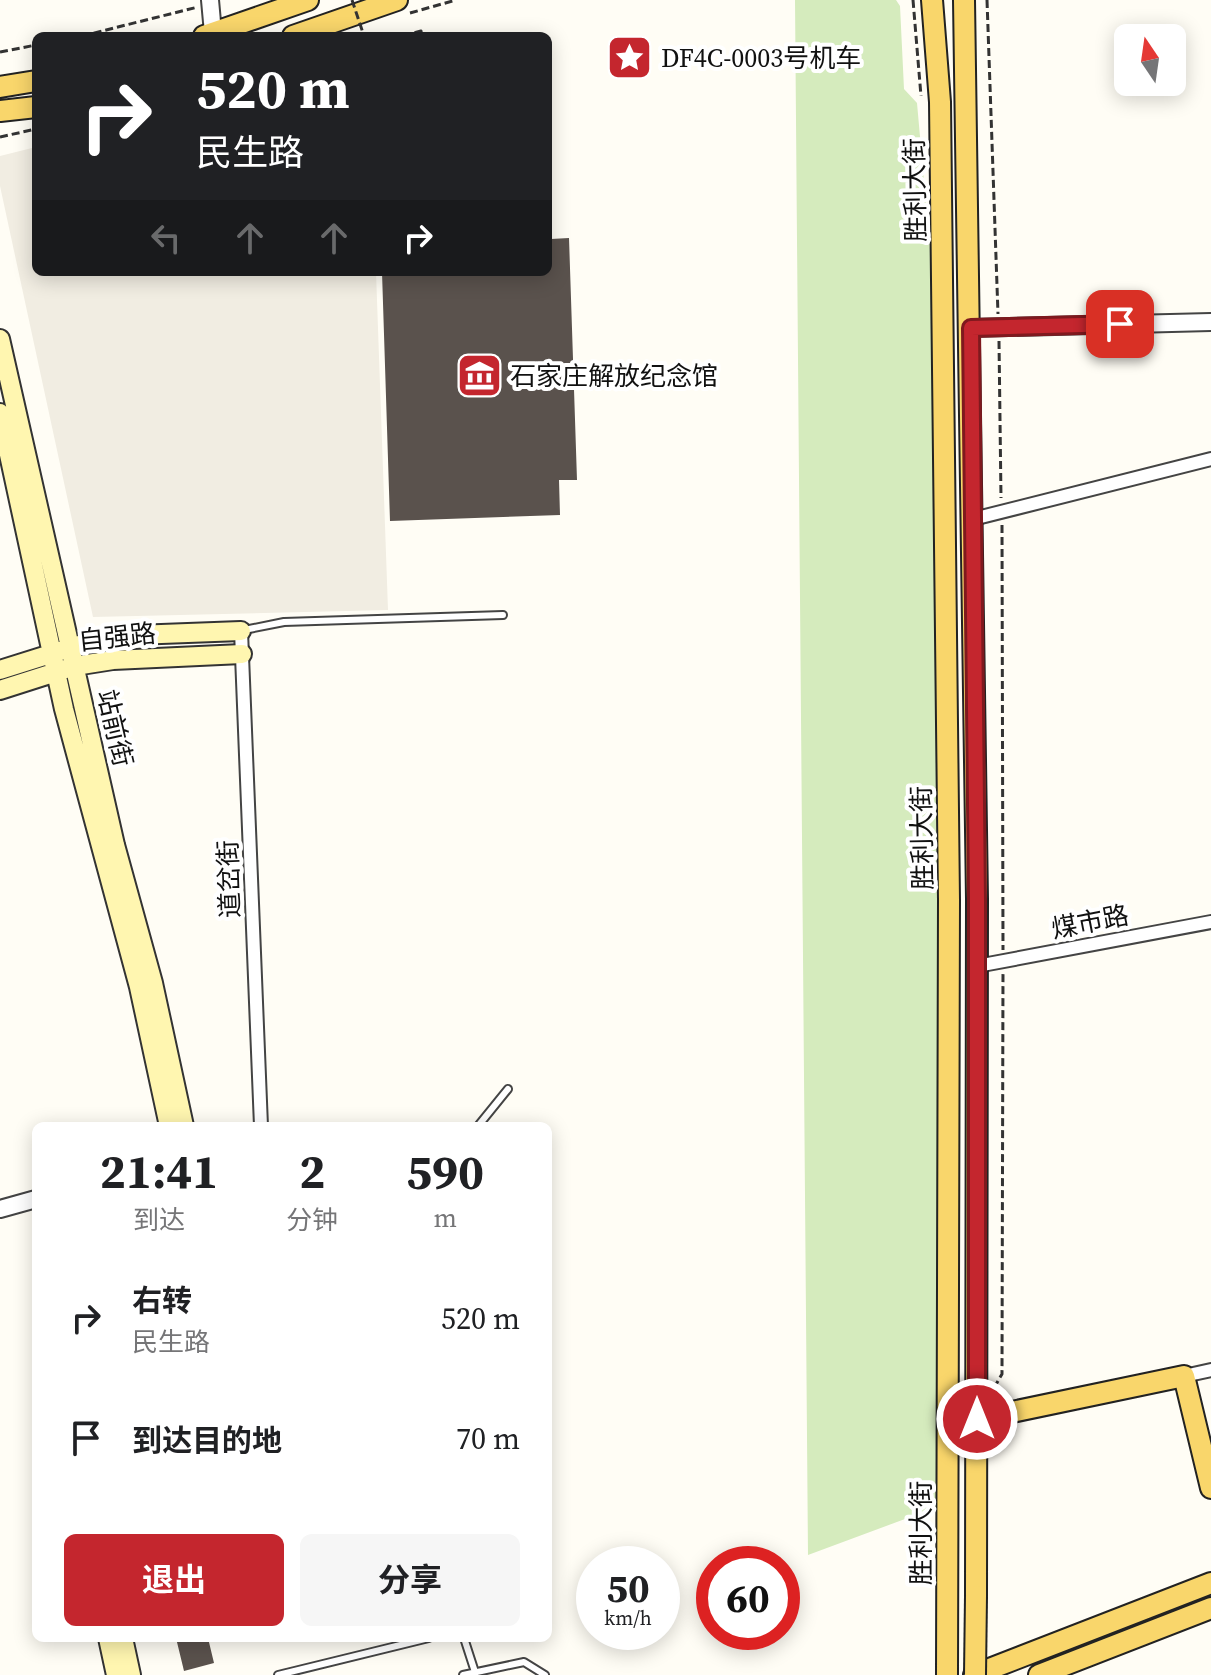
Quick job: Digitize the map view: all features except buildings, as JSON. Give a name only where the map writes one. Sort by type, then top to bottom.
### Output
[{"type":"main road","points":[[214,32],[308,0]]},
{"type":"main road","points":[[305,32],[397,0]]},
{"type":"main road","name":"胜利大街","points":[[932,0],[940,102],[949,900],[947,1675]]},
{"type":"main road","name":"胜利大街","points":[[969,1],[977,966],[974,1675]]},
{"type":"main road","points":[[0,87],[32,82]]},
{"type":"main road","points":[[0,111],[32,107]]},
{"type":"main road","name":"站前街","points":[[0,339],[61,650],[56,673],[139,987],[168,1122]]},
{"type":"main road","name":"站前街","points":[[0,413],[61,650],[75,666],[115,845],[153,983],[183,1122]]},
{"type":"main road","name":"自强路","points":[[0,670],[108,636],[241,631]]},
{"type":"main road","name":"自强路","points":[[0,690],[75,666],[113,660],[242,654]]},
{"type":"main road","points":[[948,1425],[1184,1376],[1211,1488]]},
{"type":"main road","points":[[974,1675],[1211,1583]]},
{"type":"main road","points":[[1039,1675],[1211,1608]]},
{"type":"main road","points":[[109,1642],[116,1675]]},
{"type":"main road","points":[[124,1642],[131,1675]]},
{"type":"street","points":[[208,32],[210,2]]},
{"type":"street","points":[[971,328],[1211,322]]},
{"type":"street","points":[[973,519],[1211,459]]},
{"type":"street","name":"道岔街","points":[[241,631],[261,1122]]},
{"type":"street","name":"煤市路","points":[[977,966],[1211,922]]},
{"type":"street","points":[[0,1209],[32,1200]]},
{"type":"street","points":[[1184,1376],[1211,1370]]},
{"type":"lane","points":[[241,631],[284,622],[503,615]]},
{"type":"lane","points":[[481,1122],[508,1089]]},
{"type":"lane","points":[[278,1675],[413,1642]]},
{"type":"lane","points":[[465,1642],[475,1672]]},
{"type":"lane","points":[[463,1675],[524,1662],[545,1675]]},
{"type":"path","points":[[352,0],[363,32]]},
{"type":"path","points":[[977,1419],[1002,1374],[1002,511],[999,327],[987,0]]},
{"type":"path","points":[[97,32],[210,2]]},
{"type":"path","points":[[0,52],[32,46]]},
{"type":"path","points":[[0,137],[32,130]]},
{"type":"green space","points":[[795,0],[896,0],[900,6],[904,89],[917,103],[934,293],[940,1506],[808,1555]]},
{"type":"shaded area","points":[[32,148],[32,276],[376,276],[388,610],[93,617],[0,186],[0,156]]},
{"type":"place","name":"DF4C-0003号机车","points":[[630,58]]},
{"type":"place","name":"石家庄解放纪念馆","points":[[479,376]]},
{"type":"route","points":[[977,1419],[977,899],[971,328],[1120,324]]}]
